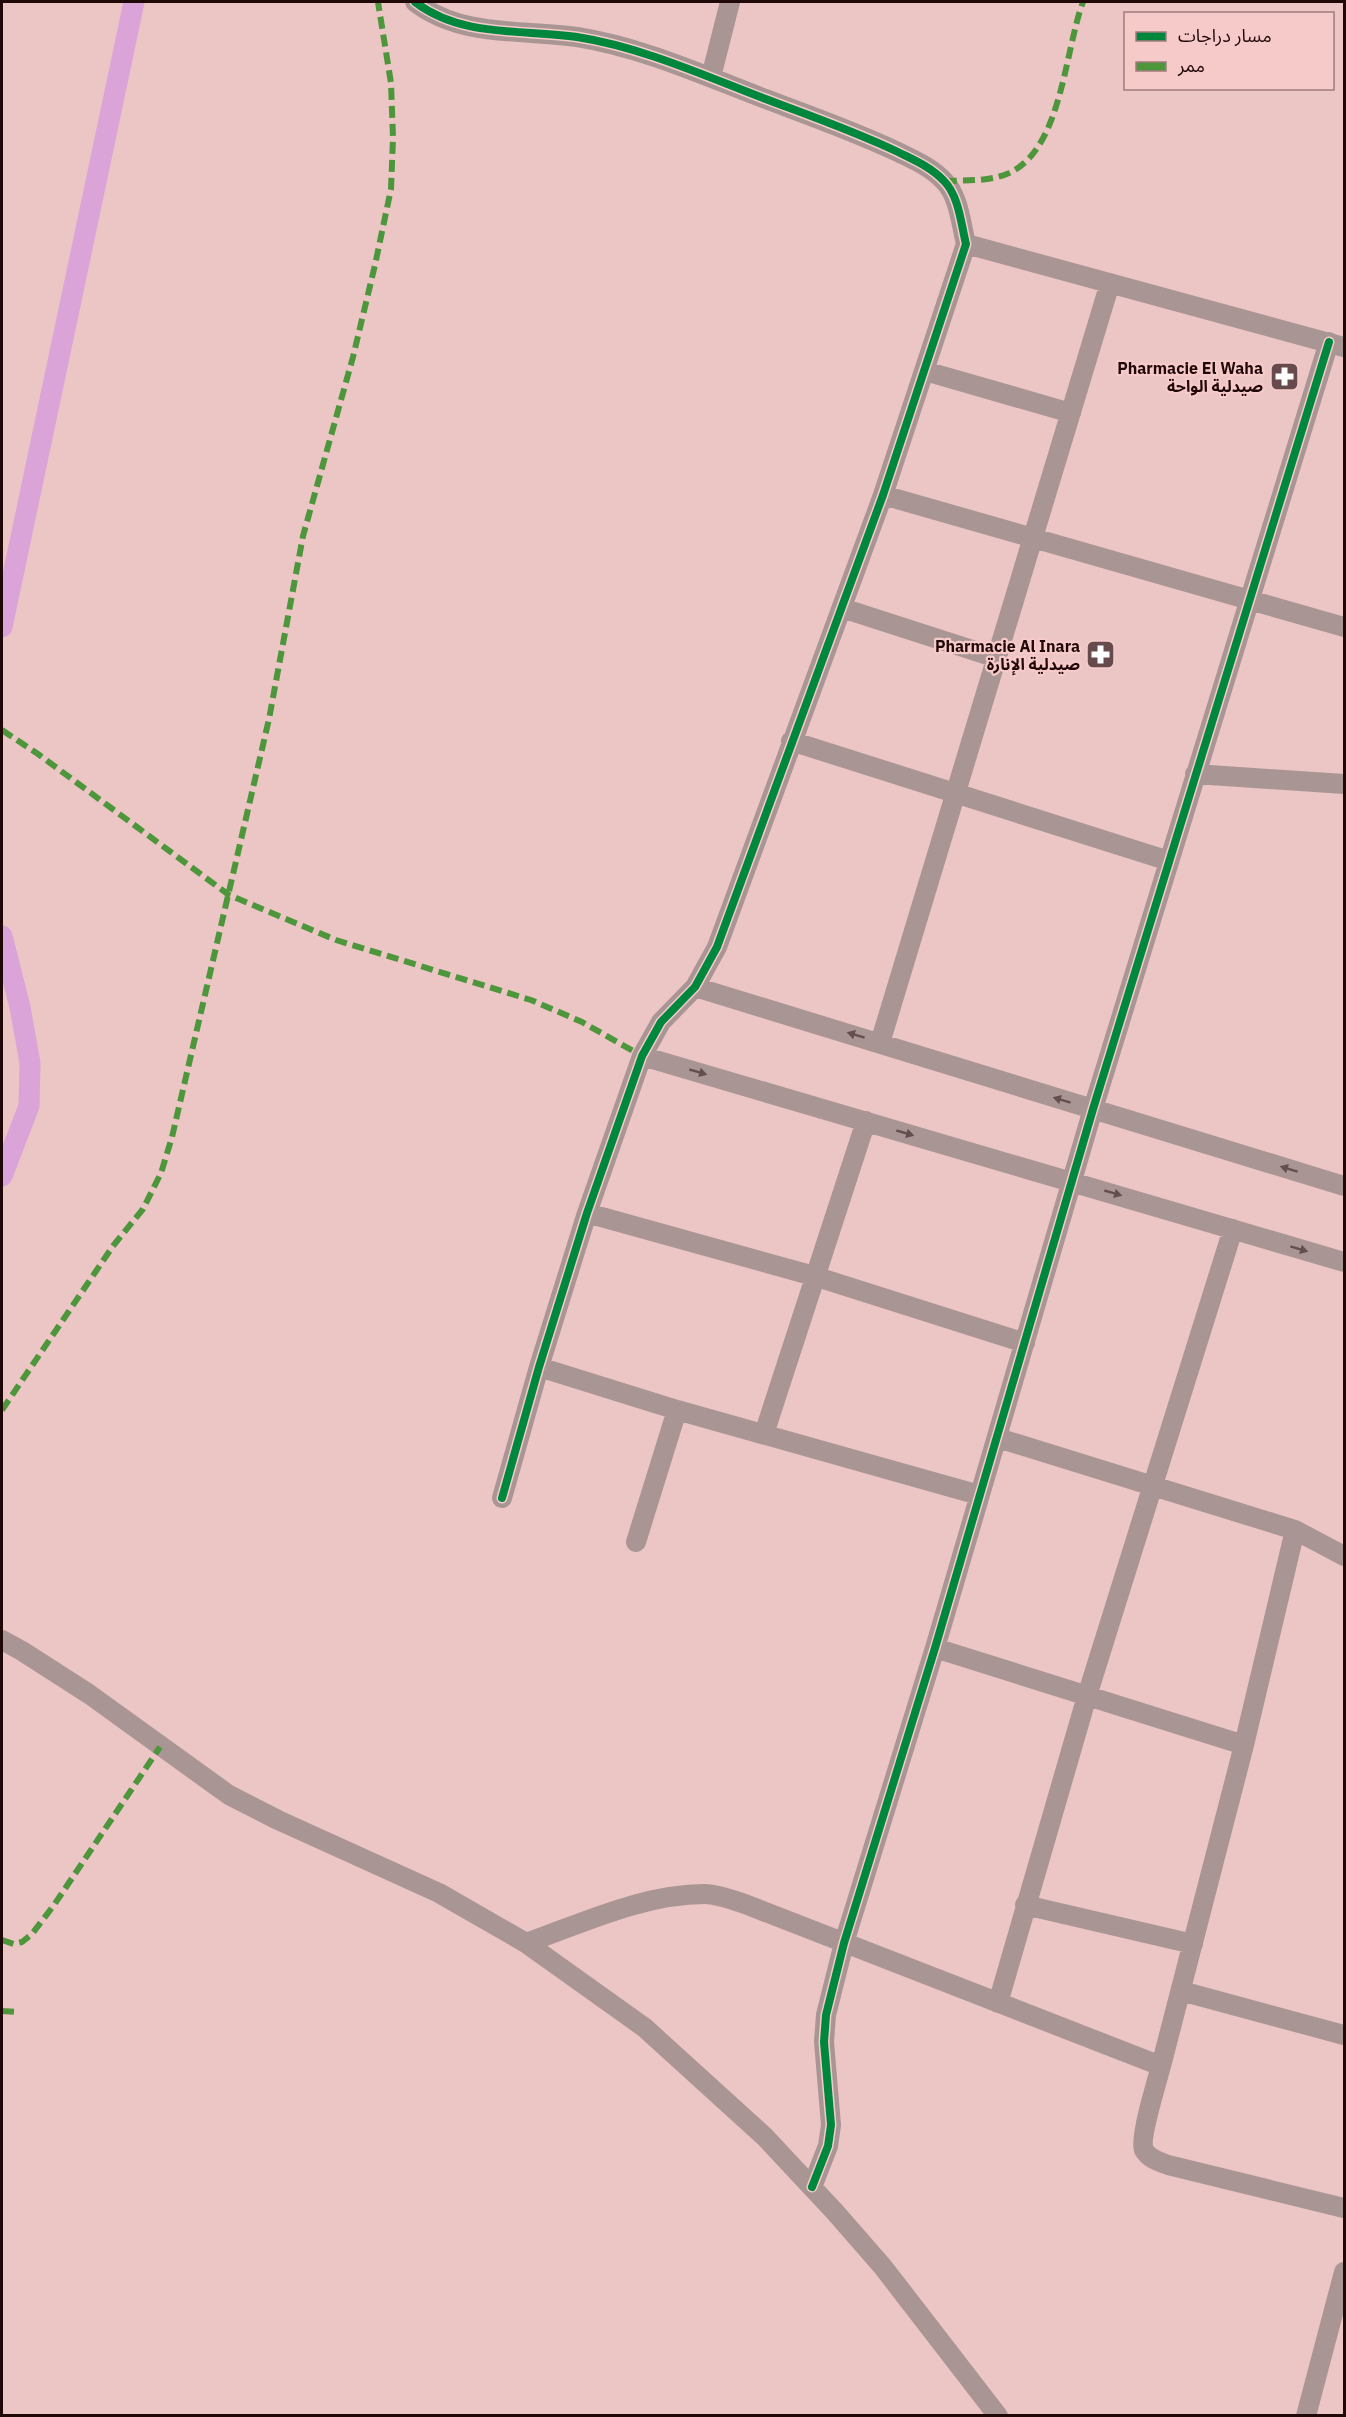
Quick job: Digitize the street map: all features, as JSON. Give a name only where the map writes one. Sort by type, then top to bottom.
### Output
[{"type":"street","points":[[418,2],[444,18],[472,27],[578,37],[642,53],[837,124],[924,165],[945,182],[956,202],[966,244],[883,495],[717,947],[695,987],[661,1022],[642,1056],[587,1213],[539,1367],[502,1498]]},
{"type":"street","points":[[711,77],[730,2]]},
{"type":"street","points":[[812,2187],[828,2146],[831,2125],[824,2042],[826,2015],[844,1943],[935,1648],[978,1494],[998,1438],[1093,1109],[1249,601],[1336,344],[966,244]]},
{"type":"street","points":[[880,1043],[1110,283]]},
{"type":"street","points":[[925,371],[1071,413]]},
{"type":"street","points":[[883,495],[1344,627]]},
{"type":"street","points":[[842,608],[996,658]]},
{"type":"street","points":[[791,741],[1169,861]]},
{"type":"street","points":[[1196,774],[1344,784]]},
{"type":"street","points":[[695,987],[1344,1186]]},
{"type":"street","points":[[642,1056],[1344,1262]]},
{"type":"street","points":[[764,1434],[866,1121]]},
{"type":"street","points":[[587,1213],[814,1276],[1025,1342]]},
{"type":"street","points":[[998,2003],[1087,1696],[1233,1229]]},
{"type":"street","points":[[539,1367],[677,1410],[978,1494]]},
{"type":"street","points":[[636,1542],[677,1410]]},
{"type":"street","points":[[998,1438],[1295,1530],[1344,1556]]},
{"type":"street","points":[[1295,1530],[1244,1744],[1142,2140],[1146,2153],[1155,2160],[1168,2165],[1344,2208]]},
{"type":"street","points":[[2,1640],[22,1650],[89,1694],[229,1795],[278,1820],[439,1893],[526,1943],[645,2028],[765,2138],[812,2187],[883,2267],[998,2415]]},
{"type":"street","points":[[935,1648],[1244,1744]]},
{"type":"street","points":[[526,1943],[632,1906],[664,1898],[706,1894],[745,1904],[1161,2066]]},
{"type":"street","points":[[1025,1905],[1193,1944]]},
{"type":"street","points":[[1180,1991],[1344,2035]]},
{"type":"street","points":[[1306,2415],[1344,2272]]},
{"type":"waterway","points":[[2,627],[134,2]]},
{"type":"waterway","points":[[2,936],[20,1007],[30,1063],[29,1106],[2,1176]]},
{"type":"marked path","points":[[2,1410],[113,1246],[143,1209],[161,1173],[172,1137],[269,719],[303,536],[353,357],[391,189],[393,138],[391,83],[378,2]]},
{"type":"marked path","points":[[945,181],[980,180],[1005,175],[1029,158],[1042,140],[1052,118],[1083,2]]},
{"type":"marked path","points":[[2,730],[229,895],[336,940],[531,1000],[582,1022],[642,1056]]},
{"type":"marked path","points":[[2,1940],[14,1944],[22,1942],[32,1934],[160,1747]]},
{"type":"marked path","points":[[2,2011],[16,2012]]},
{"type":"cycle path","points":[[415,2],[433,14],[473,27],[577,37],[648,55],[695,71],[881,144],[922,164],[944,181],[956,202],[966,244],[883,495],[717,947],[695,987],[661,1022],[642,1056],[587,1213],[539,1367],[502,1498]]},
{"type":"cycle path","points":[[812,2187],[828,2146],[831,2125],[824,2042],[826,2015],[844,1943],[935,1648],[1093,1109],[1329,342]]},
{"type":"place","name":"Pharmacie El Waha صيدلية الواحة","points":[[1284,377]]},
{"type":"place","name":"Pharmacie Al Inara صيدلية الإنارة","points":[[1101,655]]}]
